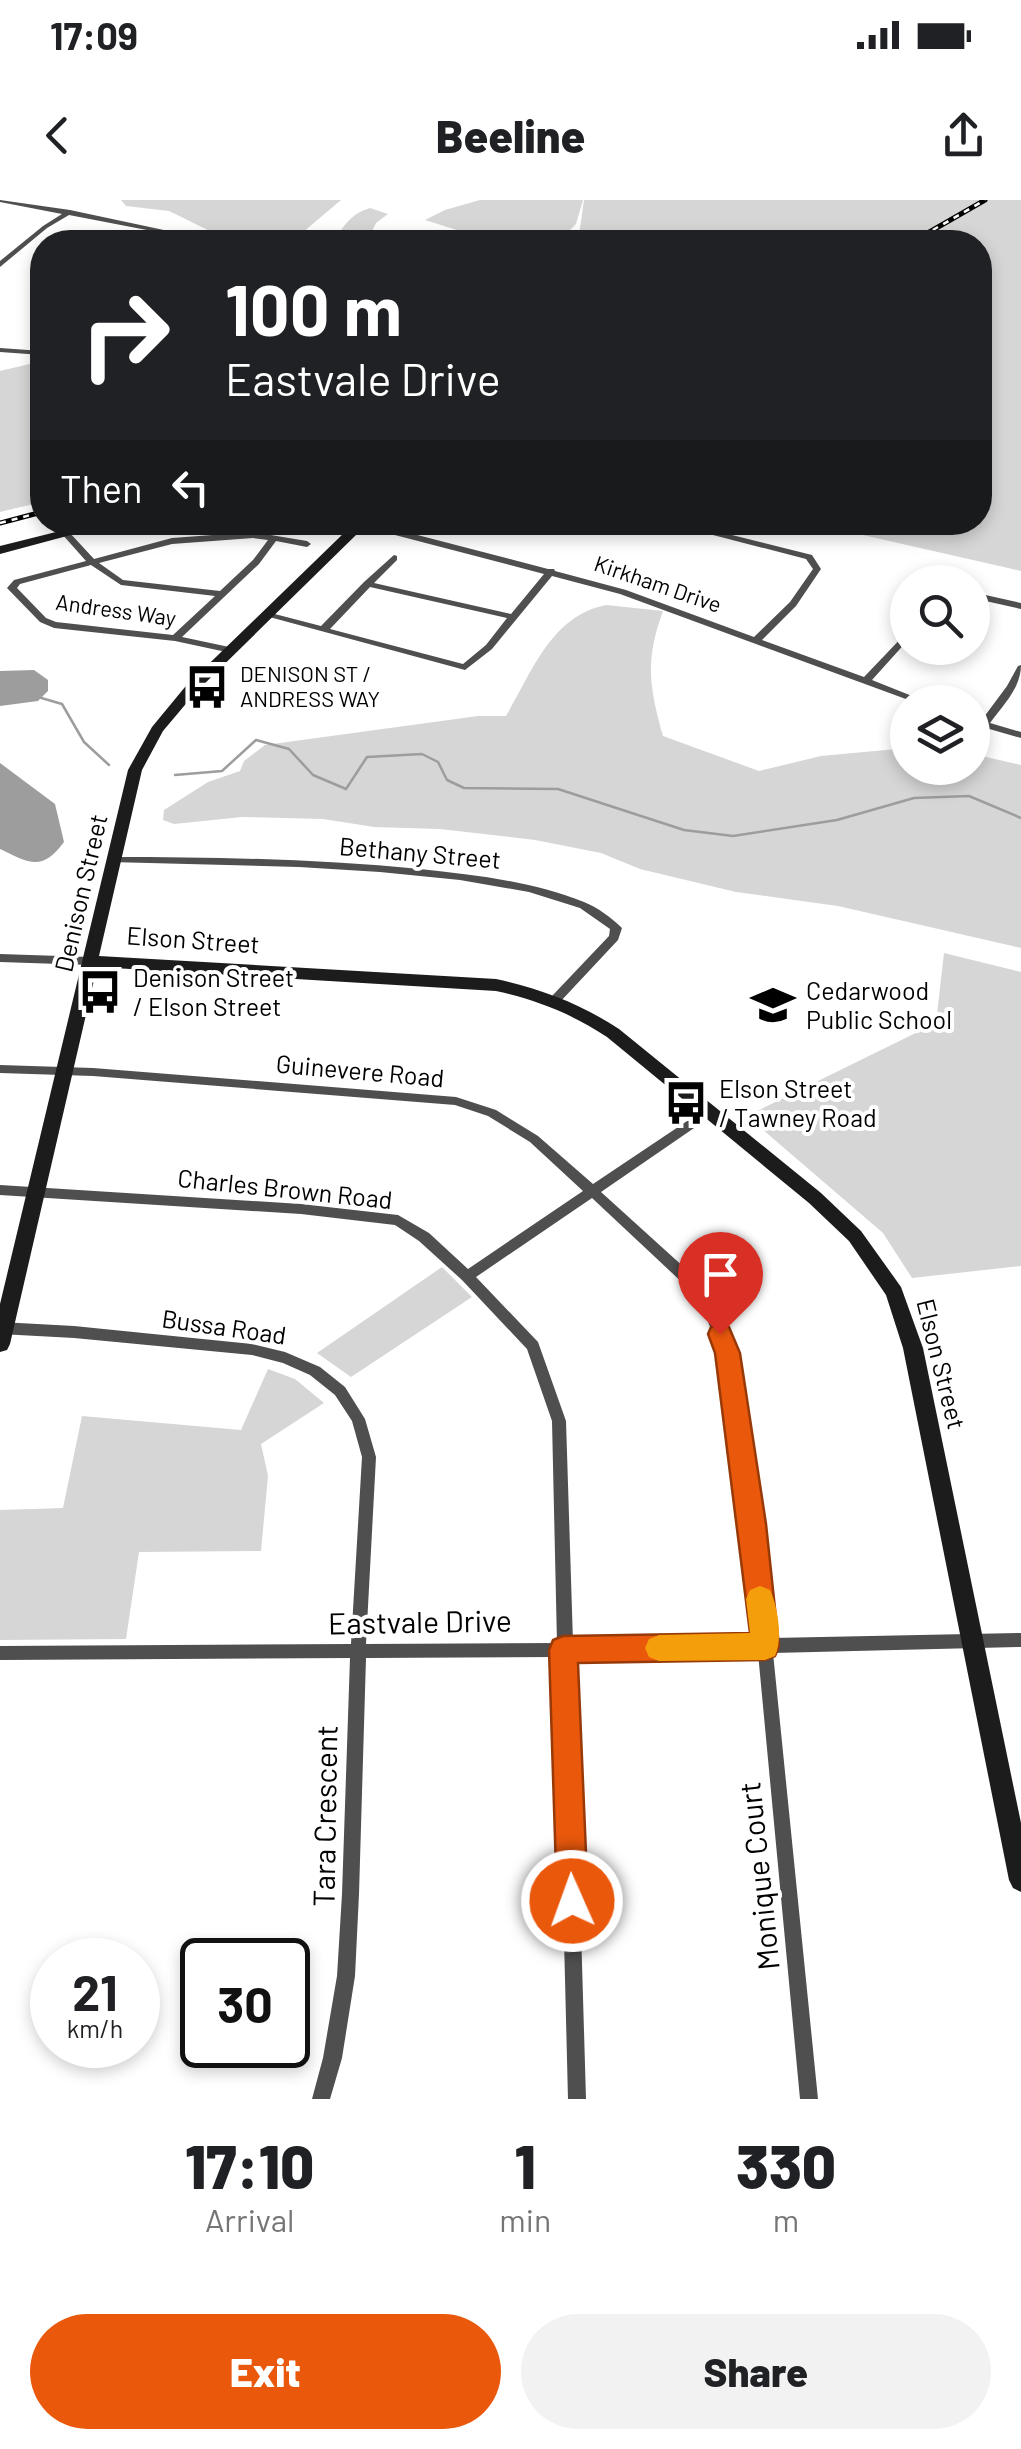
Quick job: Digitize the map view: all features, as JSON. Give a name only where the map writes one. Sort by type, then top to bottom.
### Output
[{"type":"street","points":[[0,200],[146,230]]},
{"type":"street","points":[[42,230],[70,212]]},
{"type":"street","points":[[0,266],[30,240]]},
{"type":"street","points":[[0,350],[30,350]]},
{"type":"street","points":[[0,550],[62,535]]},
{"type":"street","points":[[67,535],[92,562],[121,582],[222,594]]},
{"type":"street","name":"Denison Street","points":[[1,1333],[135,770],[172,711],[341,535]]},
{"type":"street","name":"Kirkham Drive","points":[[414,535],[551,571],[757,639],[890,690]]},
{"type":"street","points":[[720,535],[810,557],[816,563],[817,569],[794,604],[757,639]]},
{"type":"street","name":"Andress Way","points":[[231,650],[175,638],[54,625],[12,588],[17,582],[172,541],[226,536],[307,544]]},
{"type":"street","points":[[175,638],[256,562],[273,538]]},
{"type":"street","points":[[324,629],[394,558]]},
{"type":"street","points":[[267,615],[465,667],[489,647],[551,571]]},
{"type":"street","points":[[367,584],[514,617]]},
{"type":"street","points":[[990,599],[1021,606]]},
{"type":"street","points":[[866,681],[890,654]]},
{"type":"street","points":[[990,708],[1021,668]]},
{"type":"street","points":[[990,726],[1021,735]]},
{"type":"street","name":"Bethany Street","points":[[114,860],[237,860],[520,884],[597,911],[616,928],[614,937],[556,999]]},
{"type":"street","points":[[0,958],[90,961]]},
{"type":"street","name":"Elson Street","points":[[90,961],[496,985],[556,999],[580,1010],[613,1034],[833,1214],[876,1262],[894,1292],[913,1348],[1021,1880]]},
{"type":"street","name":"Guinevere Road","points":[[0,1069],[456,1101],[492,1113],[534,1139],[692,1283],[712,1315],[728,1353],[765,1646]]},
{"type":"street","points":[[467,1276],[709,1112]]},
{"type":"street","name":"Charles Brown Road","points":[[0,1190],[301,1209],[398,1220],[424,1237],[533,1346],[559,1421],[563,1650]]},
{"type":"street","name":"Bussa Road","points":[[1,1333],[272,1352],[300,1362],[334,1385],[358,1418],[369,1457],[358,1651]]},
{"type":"street","name":"Eastvale Drive","points":[[0,1653],[563,1650],[1021,1640]]},
{"type":"street","name":"Monique Court","points":[[765,1646],[810,2099]]},
{"type":"street","points":[[563,1650],[576,2099]]},
{"type":"street","name":"Tara Crescent","points":[[321,2099],[339,2045],[351,1932],[358,1651]]},
{"type":"shaded area","points":[[121,200],[341,200],[306,230],[208,230],[169,211],[126,206]]},
{"type":"shaded area","points":[[480,200],[583,200],[576,224],[570,230],[457,230],[425,220]]},
{"type":"shaded area","points":[[584,200],[1021,200],[1021,571],[863,535],[992,535],[992,230],[580,230]]},
{"type":"shaded area","points":[[370,208],[388,214],[373,230],[341,230],[352,217]]},
{"type":"shaded area","points":[[30,364],[30,505],[0,512],[0,371]]},
{"type":"shaded area","points":[[606,605],[663,611],[653,644],[651,673],[663,736],[759,771],[821,756],[890,750],[890,785],[990,785],[990,758],[1021,765],[1021,948],[838,906],[736,892],[640,869],[601,853],[535,840],[323,819],[242,817],[174,824],[163,820],[164,810],[208,782],[240,771],[244,761],[265,745],[478,716],[506,716],[545,648],[557,633],[587,611]]},
{"type":"shaded area","points":[[34,670],[48,680],[48,691],[38,701],[0,706],[0,671]]},
{"type":"shaded area","points":[[0,763],[55,804],[64,842],[49,858],[27,861],[0,849]]},
{"type":"shaded area","points":[[944,953],[1021,972],[1021,1266],[912,1278],[883,1233],[747,1116],[936,1023]]},
{"type":"shaded area","points":[[442,1267],[472,1297],[351,1377],[317,1353]]},
{"type":"shaded area","points":[[268,1369],[295,1379],[324,1403],[261,1444],[268,1476],[261,1551],[139,1552],[126,1639],[0,1640],[0,1510],[63,1508],[82,1416],[241,1430]]},
{"type":"waterway","points":[[38,697],[62,704],[84,742],[109,765]]},
{"type":"waterway","points":[[175,775],[222,771],[256,740],[289,749],[313,775],[346,789],[367,757],[422,754],[438,762],[447,780],[464,788],[558,789],[684,830],[733,836],[837,820],[914,798],[969,796],[1021,818]]},
{"type":"railway","points":[[933,230],[985,200]]},
{"type":"railway","points":[[0,523],[30,515]]},
{"type":"slow traffic","points":[[659,1648],[765,1646],[760,1599]]},
{"type":"place","name":"DENISON ST / ANDRESS WAY","points":[[207,687]]},
{"type":"place","name":"Denison Street / Elson Street","points":[[100,992]]},
{"type":"place","name":"Cedarwood Public School","points":[[773,1005]]},
{"type":"place","name":"Elson Street / Tawney Road","points":[[686,1103]]},
{"type":"route","points":[[572,1901],[563,1650],[765,1646],[728,1353],[720,1334]]}]
